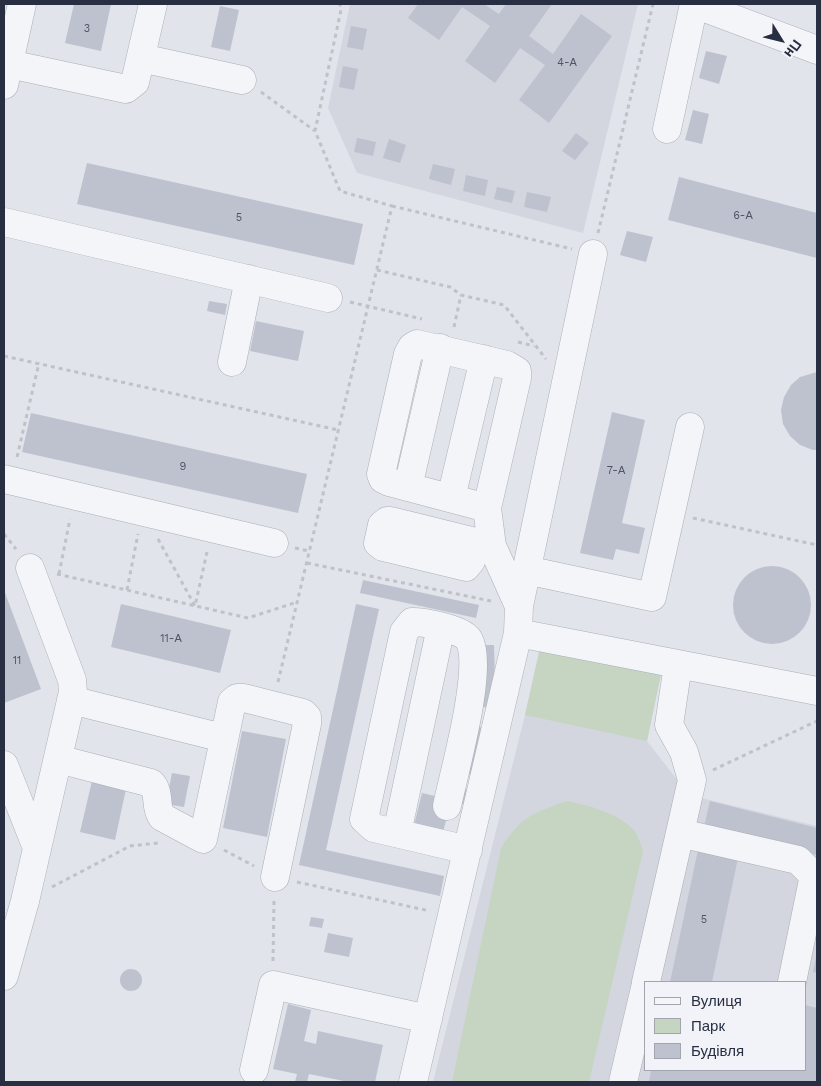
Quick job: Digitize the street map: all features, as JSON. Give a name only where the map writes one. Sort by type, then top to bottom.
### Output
[{"type":"street","points":[[22,4],[6,74],[126,89],[135,82],[153,4]]},
{"type":"street","points":[[667,129],[694,4],[817,50]]},
{"type":"street","points":[[141,58],[242,80]]},
{"type":"street","points":[[4,222],[328,298]]},
{"type":"street","points":[[413,1082],[518,633],[519,606],[526,570],[593,254]]},
{"type":"street","points":[[232,362],[249,279]]},
{"type":"street","points":[[487,508],[383,479],[381,470],[408,354],[412,347],[418,344],[447,337],[484,359],[512,368],[517,372],[487,508],[483,544],[519,606]]},
{"type":"street","points":[[451,498],[484,359]]},
{"type":"street","points":[[526,570],[652,596],[690,427]]},
{"type":"street","points":[[8,480],[274,543]]},
{"type":"street","points":[[4,976],[25,901],[71,700],[72,680],[30,568]]},
{"type":"street","points":[[446,806],[474,678],[470,640],[460,632],[412,622],[404,632],[363,812],[364,819],[367,824],[397,833],[468,850]]},
{"type":"street","points":[[397,833],[441,627]]},
{"type":"street","points":[[518,633],[817,691]]},
{"type":"street","points":[[646,981],[692,780],[684,752],[668,725],[678,665]]},
{"type":"street","points":[[58,759],[151,783],[156,788],[158,812],[162,817],[203,839],[229,709],[237,698],[272,704],[303,713],[307,717],[307,724],[274,877]]},
{"type":"street","points":[[71,700],[223,738]]},
{"type":"street","points":[[4,765],[37,848]]},
{"type":"street","points":[[680,833],[798,860],[811,873],[813,880],[792,981]]},
{"type":"street","points":[[254,1070],[273,984],[428,1019]]},
{"type":"street","points":[[623,1082],[644,992]]},
{"type":"path","points":[[315,131],[341,10],[340,4]]},
{"type":"path","points":[[242,80],[315,131],[340,191],[392,206],[593,254],[653,4]]},
{"type":"path","points":[[272,704],[392,206]]},
{"type":"path","points":[[377,270],[450,287],[461,295],[504,305],[534,346]]},
{"type":"path","points":[[447,337],[461,295]]},
{"type":"path","points":[[4,356],[338,430]]},
{"type":"path","points":[[8,480],[39,363]]},
{"type":"path","points":[[59,574],[75,496]]},
{"type":"path","points":[[127,590],[142,512]]},
{"type":"path","points":[[142,512],[196,606]]},
{"type":"path","points":[[670,514],[817,545]]},
{"type":"path","points":[[196,606],[213,528]]},
{"type":"path","points":[[307,563],[519,606]]},
{"type":"path","points":[[30,568],[248,618],[298,602]]},
{"type":"path","points":[[692,780],[817,721]]},
{"type":"path","points":[[203,839],[274,877],[453,916]]},
{"type":"path","points":[[25,901],[130,846],[167,842]]},
{"type":"path","points":[[273,984],[274,877]]},
{"type":"shaded area","points":[[350,4],[638,4],[583,233],[357,173],[328,108]]},
{"type":"shaded area","points":[[540,648],[661,674],[647,741],[689,795],[817,826],[817,1082],[433,1082]]},
{"type":"green space","points":[[540,648],[661,674],[647,741],[525,715]]},
{"type":"green space","points":[[566,801],[604,811],[630,826],[636,833],[643,851],[589,1082],[452,1082],[501,848],[521,822],[544,809]]},
{"type":"building","points":[[74,4],[111,4],[101,51],[65,43]]},
{"type":"building","points":[[418,4],[484,4],[499,14],[506,4],[552,4],[529,36],[553,54],[581,14],[612,36],[549,123],[519,100],[545,65],[520,48],[495,83],[465,61],[490,26],[462,7],[439,40],[408,18]]},
{"type":"building","points":[[220,6],[239,10],[230,51],[211,47]]},
{"type":"building","points":[[351,26],[367,29],[363,50],[347,47]]},
{"type":"building","points":[[706,51],[727,56],[719,84],[699,78]]},
{"type":"building","points":[[343,66],[358,69],[354,90],[339,87]]},
{"type":"building","points":[[693,110],[709,114],[702,144],[685,140]]},
{"type":"building","points":[[576,133],[589,143],[575,160],[562,151]]},
{"type":"building","points":[[357,138],[376,142],[373,156],[354,152]]},
{"type":"building","points":[[389,139],[406,145],[400,163],[383,158]]},
{"type":"building","points":[[87,163],[363,224],[354,265],[77,204]]},
{"type":"building","points":[[433,164],[455,169],[451,185],[429,179]]},
{"type":"building","points":[[466,175],[488,180],[485,196],[463,191]]},
{"type":"building","points":[[679,177],[817,213],[817,258],[668,220]]},
{"type":"building","points":[[497,187],[515,191],[512,203],[494,199]]},
{"type":"building","points":[[527,192],[551,197],[547,212],[524,207]]},
{"type":"building","points":[[627,231],[653,237],[646,262],[620,255]]},
{"type":"building","points":[[209,301],[227,304],[225,315],[207,311]]},
{"type":"building","points":[[256,321],[304,331],[298,361],[250,351]]},
{"type":"building","points":[[817,372],[817,450],[813,450],[800,445],[790,436],[783,424],[781,410],[784,397],[791,385],[800,377]]},
{"type":"building","points":[[612,412],[645,420],[622,523],[645,528],[639,554],[616,549],[613,560],[580,553]]},
{"type":"building","points":[[31,413],[307,474],[298,513],[22,452]]},
{"type":"building","points":[[764,566],[780,566],[794,572],[805,583],[811,597],[811,613],[805,627],[794,638],[780,644],[764,644],[750,638],[739,627],[733,613],[733,597],[739,583],[750,572]]},
{"type":"building","points":[[363,580],[479,605],[476,618],[360,593]]},
{"type":"building","points":[[4,590],[41,689],[4,703]]},
{"type":"building","points":[[121,604],[231,630],[220,673],[111,647]]},
{"type":"building","points":[[356,604],[379,609],[326,850],[444,876],[440,896],[299,865]]},
{"type":"building","points":[[479,645],[494,645],[495,683],[489,708],[474,705]]},
{"type":"building","points":[[473,726],[486,728],[475,776],[462,773]]},
{"type":"building","points":[[242,731],[286,739],[267,837],[223,828]]},
{"type":"building","points":[[172,773],[190,776],[184,807],[166,804]]},
{"type":"building","points":[[92,781],[126,789],[115,840],[80,832]]},
{"type":"building","points":[[461,788],[473,791],[469,806],[457,803]]},
{"type":"building","points":[[422,793],[439,797],[435,814],[447,817],[443,832],[414,825]]},
{"type":"building","points":[[710,801],[817,828],[817,855],[704,827]]},
{"type":"building","points":[[698,850],[738,858],[712,981],[670,981]]},
{"type":"building","points":[[311,917],[324,919],[322,928],[309,926]]},
{"type":"building","points":[[328,933],[353,938],[349,957],[324,952]]},
{"type":"building","points":[[817,957],[817,973],[813,972]]},
{"type":"building","points":[[127,969],[135,969],[142,976],[142,984],[135,991],[127,991],[120,984],[120,976]]},
{"type":"building","points":[[288,1004],[311,1010],[304,1041],[316,1044],[318,1031],[383,1045],[375,1082],[349,1082],[309,1074],[307,1082],[295,1082],[297,1074],[273,1069]]},
{"type":"building","points":[[806,1005],[817,1008],[817,1082],[649,1082],[651,1071],[806,1071]]}]
